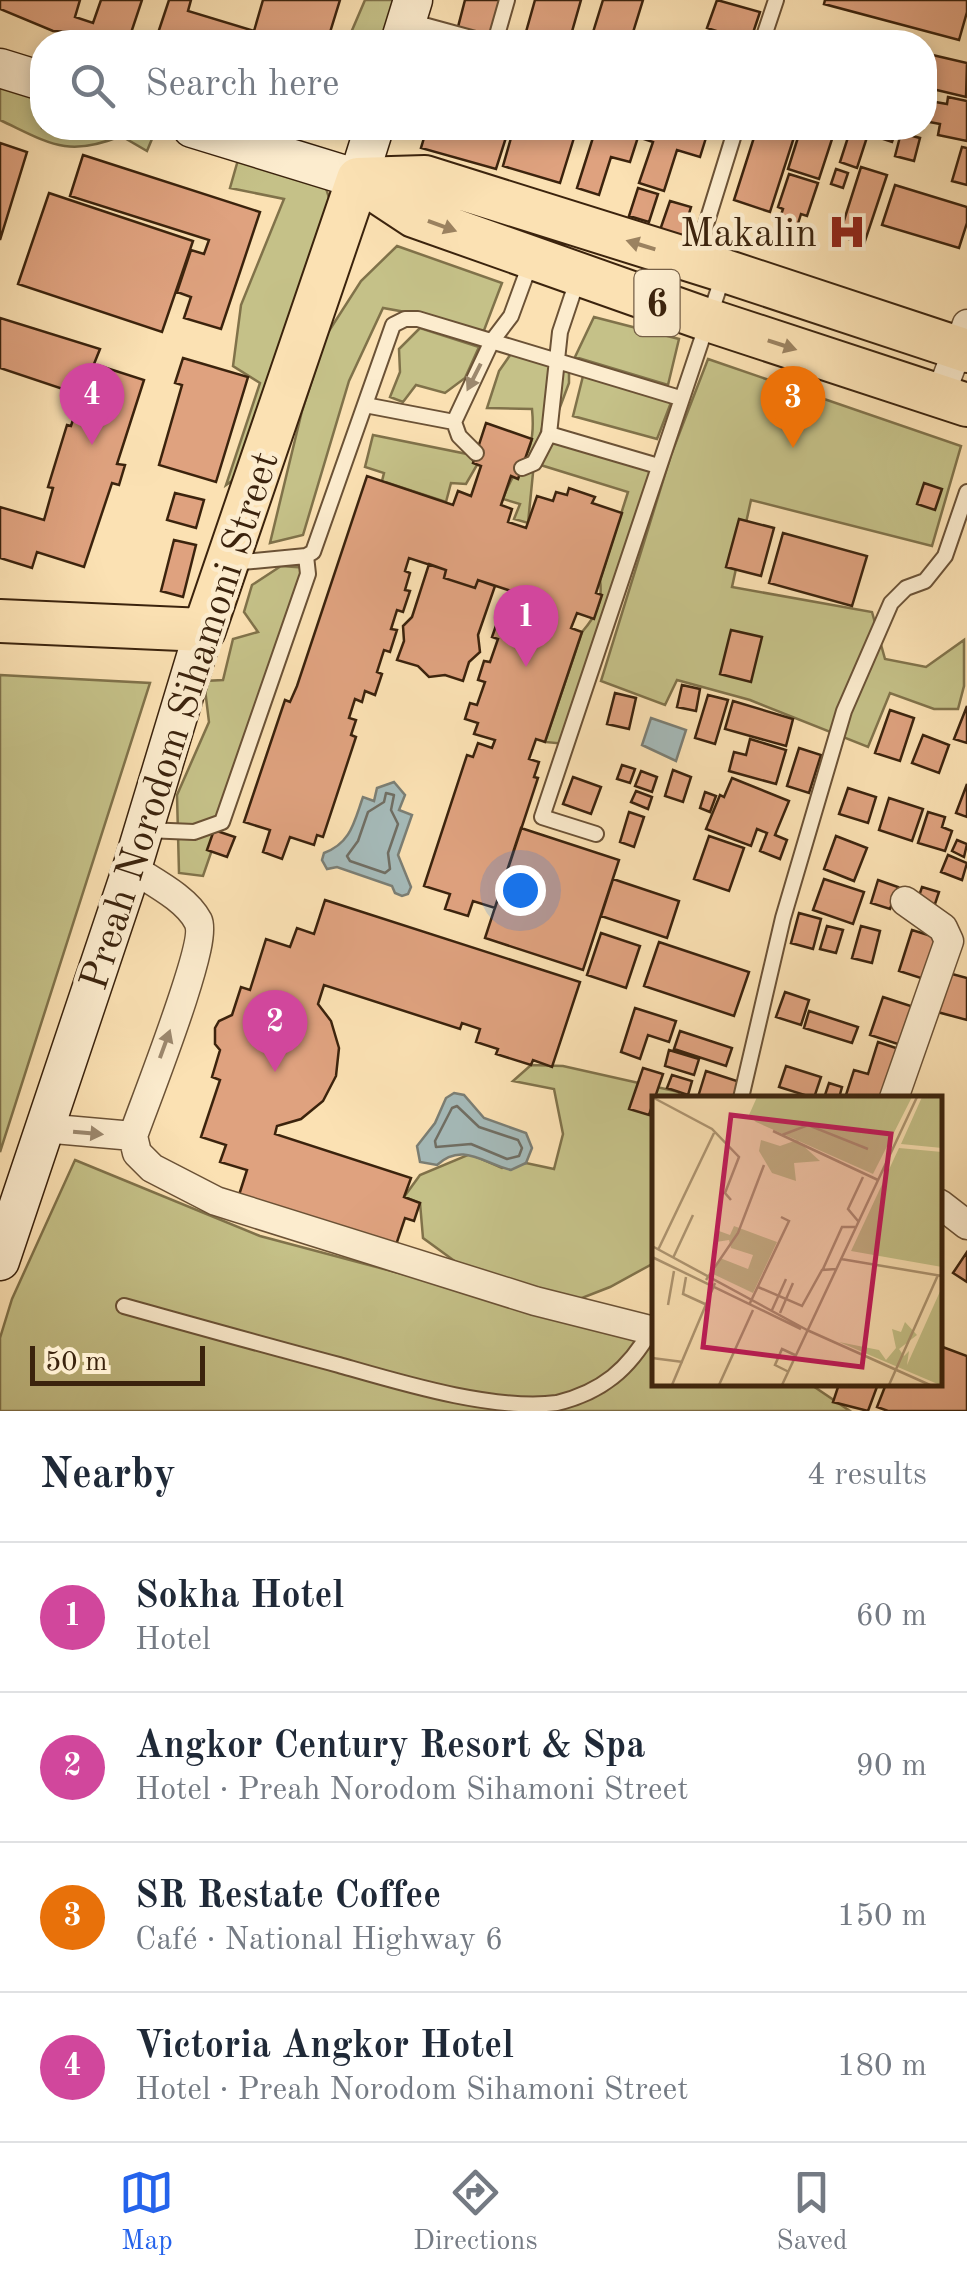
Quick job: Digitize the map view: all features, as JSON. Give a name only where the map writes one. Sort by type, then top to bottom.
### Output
[{"type":"main road","points":[[0,68],[30,78]]},
{"type":"main road","points":[[232,140],[358,178],[370,140]]},
{"type":"main road","name":"6","points":[[358,178],[414,216],[578,276],[954,400]]},
{"type":"main road","name":"6","points":[[358,178],[425,178],[964,341]]},
{"type":"main road","name":"Preah Norodom Sihamoni Street","points":[[0,1262],[132,868],[204,630],[358,178]]},
{"type":"main road","points":[[0,621],[204,630]]},
{"type":"street","points":[[954,400],[964,341]]},
{"type":"street","points":[[132,868],[177,898],[198,920],[202,933],[133,1136],[138,1153],[152,1168],[216,1201],[536,1301],[652,1331]]},
{"type":"street","points":[[895,1096],[949,941],[943,928],[905,901]]},
{"type":"street","points":[[43,1128],[133,1136]]},
{"type":"street","points":[[942,1205],[967,1224]]},
{"type":"lane","points":[[499,30],[508,0]]},
{"type":"lane","points":[[766,30],[776,0]]},
{"type":"lane","points":[[407,21],[441,30]]},
{"type":"lane","points":[[596,834],[542,817],[708,320],[710,266],[734,140]]},
{"type":"lane","points":[[476,452],[459,436],[454,422],[492,342],[511,316],[532,259]]},
{"type":"lane","points":[[522,468],[534,463],[549,434],[560,332],[578,276]]},
{"type":"lane","points":[[226,564],[306,556],[316,546],[393,325],[405,319],[418,318],[680,398]]},
{"type":"lane","points":[[365,405],[454,422]]},
{"type":"lane","points":[[549,434],[658,466]]},
{"type":"lane","points":[[742,1096],[783,918],[844,711],[891,603],[906,588],[924,581],[945,556],[967,492]]},
{"type":"lane","points":[[144,830],[194,832],[222,822],[308,574],[306,556]]},
{"type":"lane","points":[[124,1306],[425,1389],[501,1405],[555,1404],[596,1390],[634,1359],[652,1332]]},
{"type":"shaded area","points":[[365,0],[397,0],[388,30],[352,30]]},
{"type":"shaded area","points":[[0,86],[30,96],[30,134],[0,120]]},
{"type":"shaded area","points":[[44,140],[110,140],[72,147]]},
{"type":"shaded area","points":[[128,140],[152,140],[147,151]]},
{"type":"shaded area","points":[[240,153],[325,185],[330,201],[249,469],[226,485],[260,383],[233,366],[241,305],[284,199],[230,188]]},
{"type":"shaded area","points":[[397,246],[502,283],[483,333],[433,317],[383,308],[349,381],[303,535],[270,543],[302,411],[327,334],[361,281]]},
{"type":"shaded area","points":[[594,317],[679,339],[668,385],[575,357]]},
{"type":"shaded area","points":[[420,328],[479,347],[465,378],[445,393],[416,385],[403,402],[390,397],[400,372],[399,349]]},
{"type":"shaded area","points":[[513,351],[569,368],[569,383],[559,410],[546,412],[536,452],[555,435],[654,464],[566,744],[545,742],[582,632],[597,608],[600,580],[628,492],[534,463],[528,523],[514,519],[520,504],[503,499],[529,449],[532,409],[487,408],[499,371]]},
{"type":"shaded area","points":[[708,359],[961,446],[932,546],[751,500],[732,587],[872,612],[885,659],[926,667],[964,640],[964,686],[958,709],[934,709],[890,693],[868,747],[750,700],[677,680],[665,705],[601,681],[671,455]]},
{"type":"shaded area","points":[[583,376],[672,400],[657,439],[573,416]]},
{"type":"shaded area","points":[[373,435],[467,454],[477,465],[466,484],[451,483],[446,502],[382,481],[384,473],[365,467]]},
{"type":"shaded area","points":[[281,566],[309,568],[203,876],[179,873],[177,795],[209,722],[204,681],[223,680],[233,639],[258,632],[244,612],[252,585]]},
{"type":"shaded area","points":[[0,675],[150,683],[0,1152]]},
{"type":"shaded area","points":[[531,1065],[563,1066],[679,1092],[679,1096],[652,1096],[652,1264],[610,1287],[559,1307],[460,1265],[423,1238],[420,1203],[404,1197],[420,1175],[470,1154],[502,1168],[526,1163],[554,1169],[563,1134],[554,1089],[513,1081]]},
{"type":"shaded area","points":[[75,1160],[260,1236],[652,1340],[652,1386],[813,1386],[850,1411],[0,1411],[0,1338],[12,1299]]},
{"type":"water","points":[[651,718],[686,730],[676,761],[642,745]]},
{"type":"water","points":[[394,782],[405,795],[399,810],[412,815],[398,855],[411,887],[402,896],[392,886],[337,867],[327,869],[322,860],[324,853],[346,837],[363,797],[374,801],[377,788]]},
{"type":"water","points":[[454,1093],[464,1095],[484,1118],[526,1133],[532,1148],[526,1163],[511,1170],[464,1155],[446,1158],[437,1165],[420,1162],[417,1146],[435,1123],[446,1098]]},
{"type":"building","points":[[0,0],[80,0],[75,17],[93,23],[101,0],[142,0],[132,30],[51,30],[0,9]]},
{"type":"building","points":[[169,0],[191,0],[188,11],[251,30],[159,30]]},
{"type":"building","points":[[263,0],[340,0],[331,30],[254,30]]},
{"type":"building","points":[[465,0],[503,0],[494,30],[458,27]]},
{"type":"building","points":[[535,0],[581,0],[572,30],[527,30]]},
{"type":"building","points":[[603,0],[643,0],[634,30],[594,30]]},
{"type":"building","points":[[717,0],[760,12],[754,30],[707,28]]},
{"type":"building","points":[[825,0],[967,0],[967,12],[959,40],[937,34],[937,30],[922,30],[824,4]]},
{"type":"building","points":[[937,56],[967,63],[966,97],[937,90]]},
{"type":"building","points":[[948,97],[967,101],[967,141],[938,135],[937,102],[947,104]]},
{"type":"building","points":[[423,140],[505,140],[496,169],[421,148]]},
{"type":"building","points":[[510,140],[573,140],[560,183],[503,166]]},
{"type":"building","points":[[592,140],[637,140],[630,162],[611,157],[599,195],[577,188]]},
{"type":"building","points":[[647,140],[705,140],[700,157],[677,150],[664,191],[639,183],[653,142]]},
{"type":"building","points":[[753,140],[793,140],[770,212],[734,200]]},
{"type":"building","points":[[797,140],[832,140],[819,179],[788,169]]},
{"type":"building","points":[[847,140],[866,140],[857,168],[840,162]]},
{"type":"building","points":[[899,140],[919,140],[914,161],[895,156]]},
{"type":"building","points":[[0,143],[27,152],[0,240]]},
{"type":"building","points":[[962,147],[967,148],[967,185],[952,181]]},
{"type":"building","points":[[83,155],[260,212],[221,329],[184,318],[191,297],[177,292],[191,250],[204,254],[209,240],[70,196]]},
{"type":"building","points":[[861,167],[887,175],[864,244],[839,236]]},
{"type":"building","points":[[836,169],[848,173],[843,188],[831,184]]},
{"type":"building","points":[[789,174],[818,183],[807,216],[801,214],[796,230],[778,224],[783,209],[778,207]]},
{"type":"building","points":[[895,185],[967,207],[967,223],[959,248],[882,225]]},
{"type":"building","points":[[638,188],[658,194],[649,222],[629,216]]},
{"type":"building","points":[[49,193],[193,241],[162,332],[18,284]]},
{"type":"building","points":[[670,201],[691,207],[681,240],[659,233]]},
{"type":"building","points":[[0,318],[100,349],[94,364],[144,380],[117,464],[125,465],[119,485],[112,483],[84,567],[37,552],[32,568],[0,558],[0,507],[44,520],[53,488],[48,487],[67,425],[71,426],[81,395],[0,368]]},
{"type":"building","points":[[183,358],[248,377],[216,482],[159,465],[182,385],[175,383]]},
{"type":"building","points":[[486,423],[532,439],[518,479],[511,476],[501,505],[512,509],[508,522],[526,528],[537,496],[553,501],[556,492],[567,495],[569,488],[595,497],[592,503],[622,513],[596,593],[602,595],[594,619],[577,613],[571,628],[582,632],[545,742],[536,739],[529,759],[539,762],[534,777],[538,778],[495,908],[473,901],[468,916],[445,909],[450,894],[424,886],[467,755],[473,757],[478,743],[492,748],[495,740],[474,734],[478,723],[465,719],[470,703],[477,705],[485,682],[478,680],[498,639],[492,637],[498,620],[503,622],[507,608],[515,611],[520,594],[478,580],[475,588],[444,578],[446,570],[409,558],[405,590],[410,591],[403,612],[397,610],[391,629],[397,630],[390,652],[384,650],[375,695],[365,691],[362,702],[355,699],[349,718],[356,720],[351,735],[356,737],[323,837],[317,835],[314,845],[290,837],[282,859],[263,852],[270,830],[244,822],[285,700],[290,702],[297,686],[367,476],[453,505],[458,491],[471,496],[481,466],[473,463]]},
{"type":"building","points":[[924,483],[942,489],[935,510],[917,504]]},
{"type":"building","points":[[175,493],[204,500],[196,528],[167,520]]},
{"type":"building","points":[[739,519],[774,528],[761,576],[726,567]]},
{"type":"building","points":[[783,533],[867,556],[852,606],[769,583]]},
{"type":"building","points":[[174,540],[196,545],[183,597],[161,591]]},
{"type":"building","points":[[429,564],[446,570],[444,578],[475,588],[478,580],[495,586],[478,635],[480,652],[469,662],[463,681],[445,675],[429,677],[418,666],[397,660],[404,641],[403,626],[412,617]]},
{"type":"building","points":[[731,630],[762,637],[751,682],[720,674]]},
{"type":"building","points":[[682,685],[700,689],[696,711],[677,707]]},
{"type":"building","points":[[615,693],[636,698],[629,729],[607,724]]},
{"type":"building","points":[[708,695],[728,700],[715,744],[695,738]]},
{"type":"building","points":[[733,701],[793,719],[786,746],[725,729]]},
{"type":"building","points":[[967,706],[967,743],[954,739]]},
{"type":"building","points":[[890,710],[914,718],[900,761],[875,753]]},
{"type":"building","points":[[923,735],[949,745],[939,773],[912,763]]},
{"type":"building","points":[[750,739],[786,750],[776,784],[729,771],[734,752],[746,755]]},
{"type":"building","points":[[799,748],[821,755],[809,793],[787,786]]},
{"type":"building","points":[[622,765],[635,769],[630,783],[617,779]]},
{"type":"building","points":[[673,770],[691,777],[683,802],[665,796]]},
{"type":"building","points":[[641,771],[657,777],[652,792],[635,786]]},
{"type":"building","points":[[573,777],[601,787],[591,814],[563,804]]},
{"type":"building","points":[[732,778],[789,801],[775,835],[787,840],[780,859],[760,851],[767,833],[757,829],[751,846],[706,829]]},
{"type":"building","points":[[967,784],[967,817],[956,813]]},
{"type":"building","points":[[848,788],[876,797],[868,823],[839,814]]},
{"type":"building","points":[[636,791],[652,797],[648,809],[631,802]]},
{"type":"building","points":[[705,792],[716,796],[710,812],[700,808]]},
{"type":"building","points":[[889,798],[923,809],[912,841],[879,830]]},
{"type":"building","points":[[629,812],[644,817],[634,847],[620,842]]},
{"type":"building","points":[[928,812],[945,817],[942,827],[952,831],[945,851],[918,843]]},
{"type":"building","points":[[521,828],[619,860],[583,970],[485,938]]},
{"type":"building","points":[[214,830],[235,837],[227,857],[207,850]]},
{"type":"building","points":[[709,836],[744,848],[729,891],[694,879]]},
{"type":"building","points":[[836,836],[867,848],[854,881],[824,869]]},
{"type":"building","points":[[957,840],[967,844],[964,857],[952,851]]},
{"type":"building","points":[[948,855],[967,863],[962,880],[941,872]]},
{"type":"building","points":[[613,879],[679,901],[667,938],[601,916]]},
{"type":"building","points":[[824,879],[864,892],[853,924],[813,910]]},
{"type":"building","points":[[878,880],[898,887],[890,909],[871,903]]},
{"type":"building","points":[[922,887],[939,892],[933,910],[916,905]]},
{"type":"building","points":[[325,900],[580,982],[552,1067],[496,1054],[498,1049],[476,1042],[480,1029],[462,1023],[460,1029],[324,985],[318,1004],[331,1021],[339,1048],[336,1076],[323,1101],[301,1119],[277,1126],[275,1134],[411,1178],[404,1197],[420,1203],[414,1221],[405,1218],[396,1245],[239,1195],[247,1170],[220,1162],[226,1145],[201,1137],[220,1080],[212,1077],[220,1050],[215,1044],[215,1028],[219,1021],[232,1015],[241,987],[250,990],[266,939],[290,947],[297,928],[314,934]]},
{"type":"building","points":[[799,913],[821,919],[813,949],[791,943]]},
{"type":"building","points":[[827,926],[843,930],[836,953],[820,949]]},
{"type":"building","points":[[861,926],[880,931],[872,963],[852,958]]},
{"type":"building","points":[[912,930],[941,939],[927,980],[899,971]]},
{"type":"building","points":[[601,933],[640,946],[626,988],[587,975]]},
{"type":"building","points":[[659,942],[749,972],[734,1016],[644,986]]},
{"type":"building","points":[[941,971],[967,978],[967,1020],[930,1010]]},
{"type":"building","points":[[785,992],[809,1000],[801,1025],[776,1017]]},
{"type":"building","points":[[883,997],[923,1010],[910,1048],[870,1035]]},
{"type":"building","points":[[635,1008],[676,1021],[669,1042],[648,1035],[640,1059],[621,1052]]},
{"type":"building","points":[[809,1011],[858,1027],[852,1043],[804,1028]]},
{"type":"building","points":[[680,1031],[732,1048],[726,1066],[674,1049]]},
{"type":"building","points":[[878,1042],[905,1051],[890,1096],[846,1096],[854,1070],[868,1074]]},
{"type":"building","points":[[669,1050],[699,1059],[694,1075],[665,1066]]},
{"type":"building","points":[[786,1066],[821,1077],[815,1096],[779,1087]]},
{"type":"building","points":[[643,1068],[663,1074],[655,1096],[652,1096],[649,1115],[629,1109]]},
{"type":"building","points":[[706,1071],[743,1083],[739,1096],[698,1096]]},
{"type":"building","points":[[672,1075],[692,1081],[688,1095],[667,1088]]},
{"type":"building","points":[[829,1083],[842,1087],[840,1096],[825,1096]]},
{"type":"building","points":[[967,1252],[967,1282],[953,1273]]},
{"type":"building","points":[[942,1347],[967,1356],[967,1411],[888,1411],[877,1407],[885,1386],[942,1386]]},
{"type":"building","points":[[838,1386],[877,1386],[868,1411],[833,1402]]},
{"type":"place","name":"Makalin","points":[[847,232]]},
{"type":"place","name":"Victoria Angkor Hotel","points":[[92,445]]},
{"type":"place","name":"SR Restate Coffee","points":[[793,448]]},
{"type":"place","name":"Sokha Hotel","points":[[526,667]]},
{"type":"place","name":"Angkor Century Resort & Spa","points":[[275,1072]]}]
